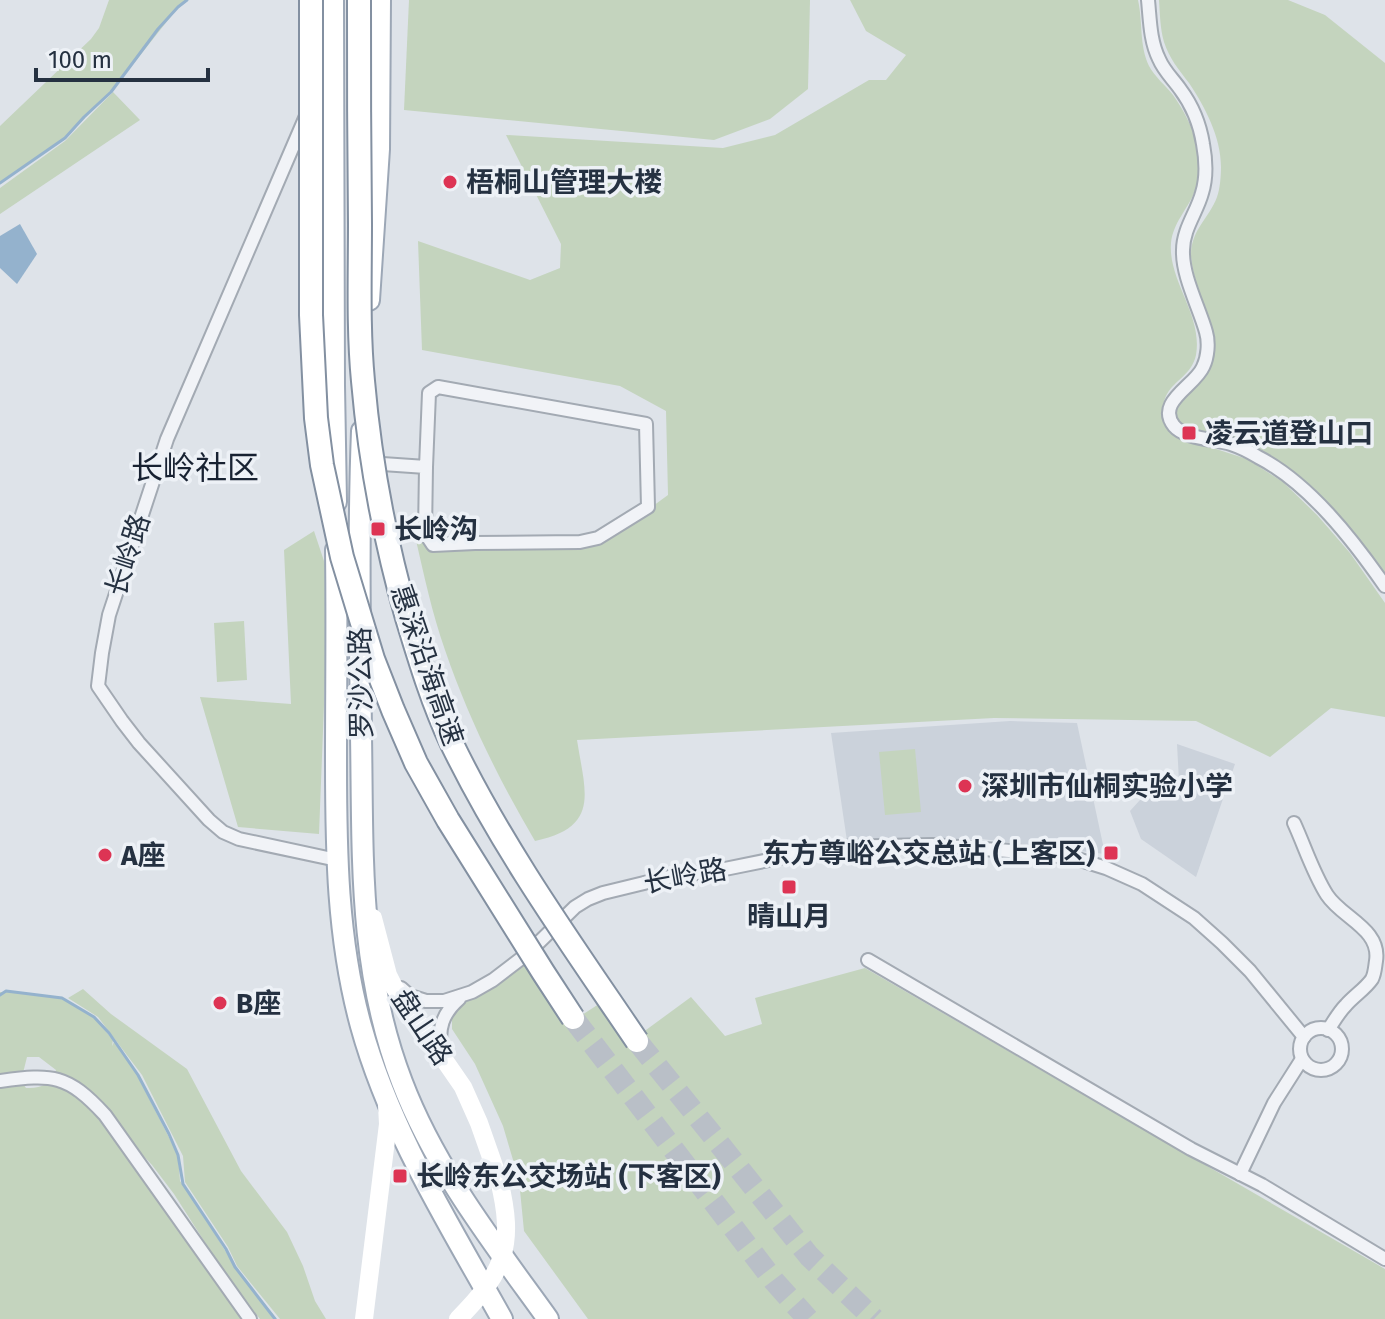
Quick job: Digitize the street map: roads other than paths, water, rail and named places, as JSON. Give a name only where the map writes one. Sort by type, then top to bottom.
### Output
[{"type":"highway","name":"惠深沿海高速","points":[[311,0],[311,315],[316,418],[342,557],[373,659],[416,763],[455,832],[573,1018]]},
{"type":"highway","name":"惠深沿海高速","points":[[359,0],[362,378],[375,479],[399,590],[430,691],[451,742],[485,807],[637,1041]]},
{"type":"main road","name":"罗沙公路","points":[[333,0],[339,905],[353,995],[386,1098],[411,1155],[502,1319]]},
{"type":"main road","name":"罗沙公路","points":[[380,0],[379,149],[361,463],[359,570],[363,867],[367,939],[388,1044],[419,1122],[460,1194],[548,1319]]},
{"type":"main road","name":"盘山路","points":[[363,867],[386,966],[398,996],[472,1104],[499,1180],[506,1216],[505,1249],[501,1264],[487,1287],[458,1319]]},
{"type":"main road","points":[[364,1318],[389,1114],[386,1098]]},
{"type":"street","points":[[1148,0],[1154,47],[1160,62],[1190,105],[1200,132],[1205,159],[1203,192],[1186,233],[1183,249],[1184,266],[1207,336],[1207,352],[1197,377],[1171,403],[1168,411],[1170,420],[1183,433],[1233,444],[1263,459],[1292,480],[1320,506],[1385,586]]},
{"type":"street","name":"长岭路","points":[[333,55],[167,439],[109,615],[98,686],[139,743],[223,832],[239,839],[337,860]]},
{"type":"street","points":[[438,387],[646,424],[648,507],[598,538],[580,542],[433,545],[425,533],[426,467],[429,393],[438,387]]},
{"type":"street","points":[[361,463],[426,467]]},
{"type":"street","points":[[1294,823],[1330,900],[1373,939],[1377,953],[1371,979],[1345,1006],[1328,1030]]},
{"type":"street","name":"长岭路","points":[[386,966],[403,990],[418,999],[444,1001],[465,995],[493,980],[527,954],[575,907],[603,893],[677,875],[715,871],[833,847],[932,845],[1074,858],[1142,884],[1194,918],[1222,943],[1250,971],[1304,1037]]},
{"type":"street","points":[[868,960],[1191,1149],[1262,1185],[1385,1259]]},
{"type":"street","name":"长岭路","points":[[457,1079],[442,1051],[440,1027],[447,1012],[465,995]]},
{"type":"street","points":[[1240,1174],[1274,1103],[1302,1059],[1304,1037],[1316,1029],[1328,1030],[1334,1033],[1342,1046],[1342,1053],[1335,1065],[1321,1070],[1308,1066],[1302,1059]]},
{"type":"street","points":[[0,1081],[31,1077],[59,1079],[89,1097],[250,1319]]},
{"type":"water","points":[[20,224],[37,254],[17,284],[0,268],[0,236]]},
{"type":"waterway","points":[[0,183],[65,138],[111,92],[158,29],[187,0]]},
{"type":"waterway","points":[[0,995],[6,991],[62,998],[94,1017],[109,1033],[138,1075],[169,1134],[178,1155],[183,1184],[235,1267],[275,1319]]},
{"type":"tunnel","points":[[573,1018],[774,1281],[808,1319]]},
{"type":"tunnel","points":[[637,1041],[809,1256],[874,1319]]},
{"type":"place","name":"梧桐山管理大楼","points":[[450,182]]},
{"type":"place","name":"凌云道登山口","points":[[1189,433]]},
{"type":"place","name":"长岭沟","points":[[378,529]]},
{"type":"place","name":"深圳市仙桐实验小学","points":[[965,786]]},
{"type":"place","name":"东方尊峪公交总站 (上客区)","points":[[1111,853]]},
{"type":"place","name":"A座","points":[[105,855]]},
{"type":"place","name":"晴山月","points":[[789,887]]},
{"type":"place","name":"B座","points":[[220,1003]]},
{"type":"place","name":"长岭东公交场站 (下客区)","points":[[400,1176]]},
{"type":"district","name":"长岭社区","points":[[195,468]]}]
